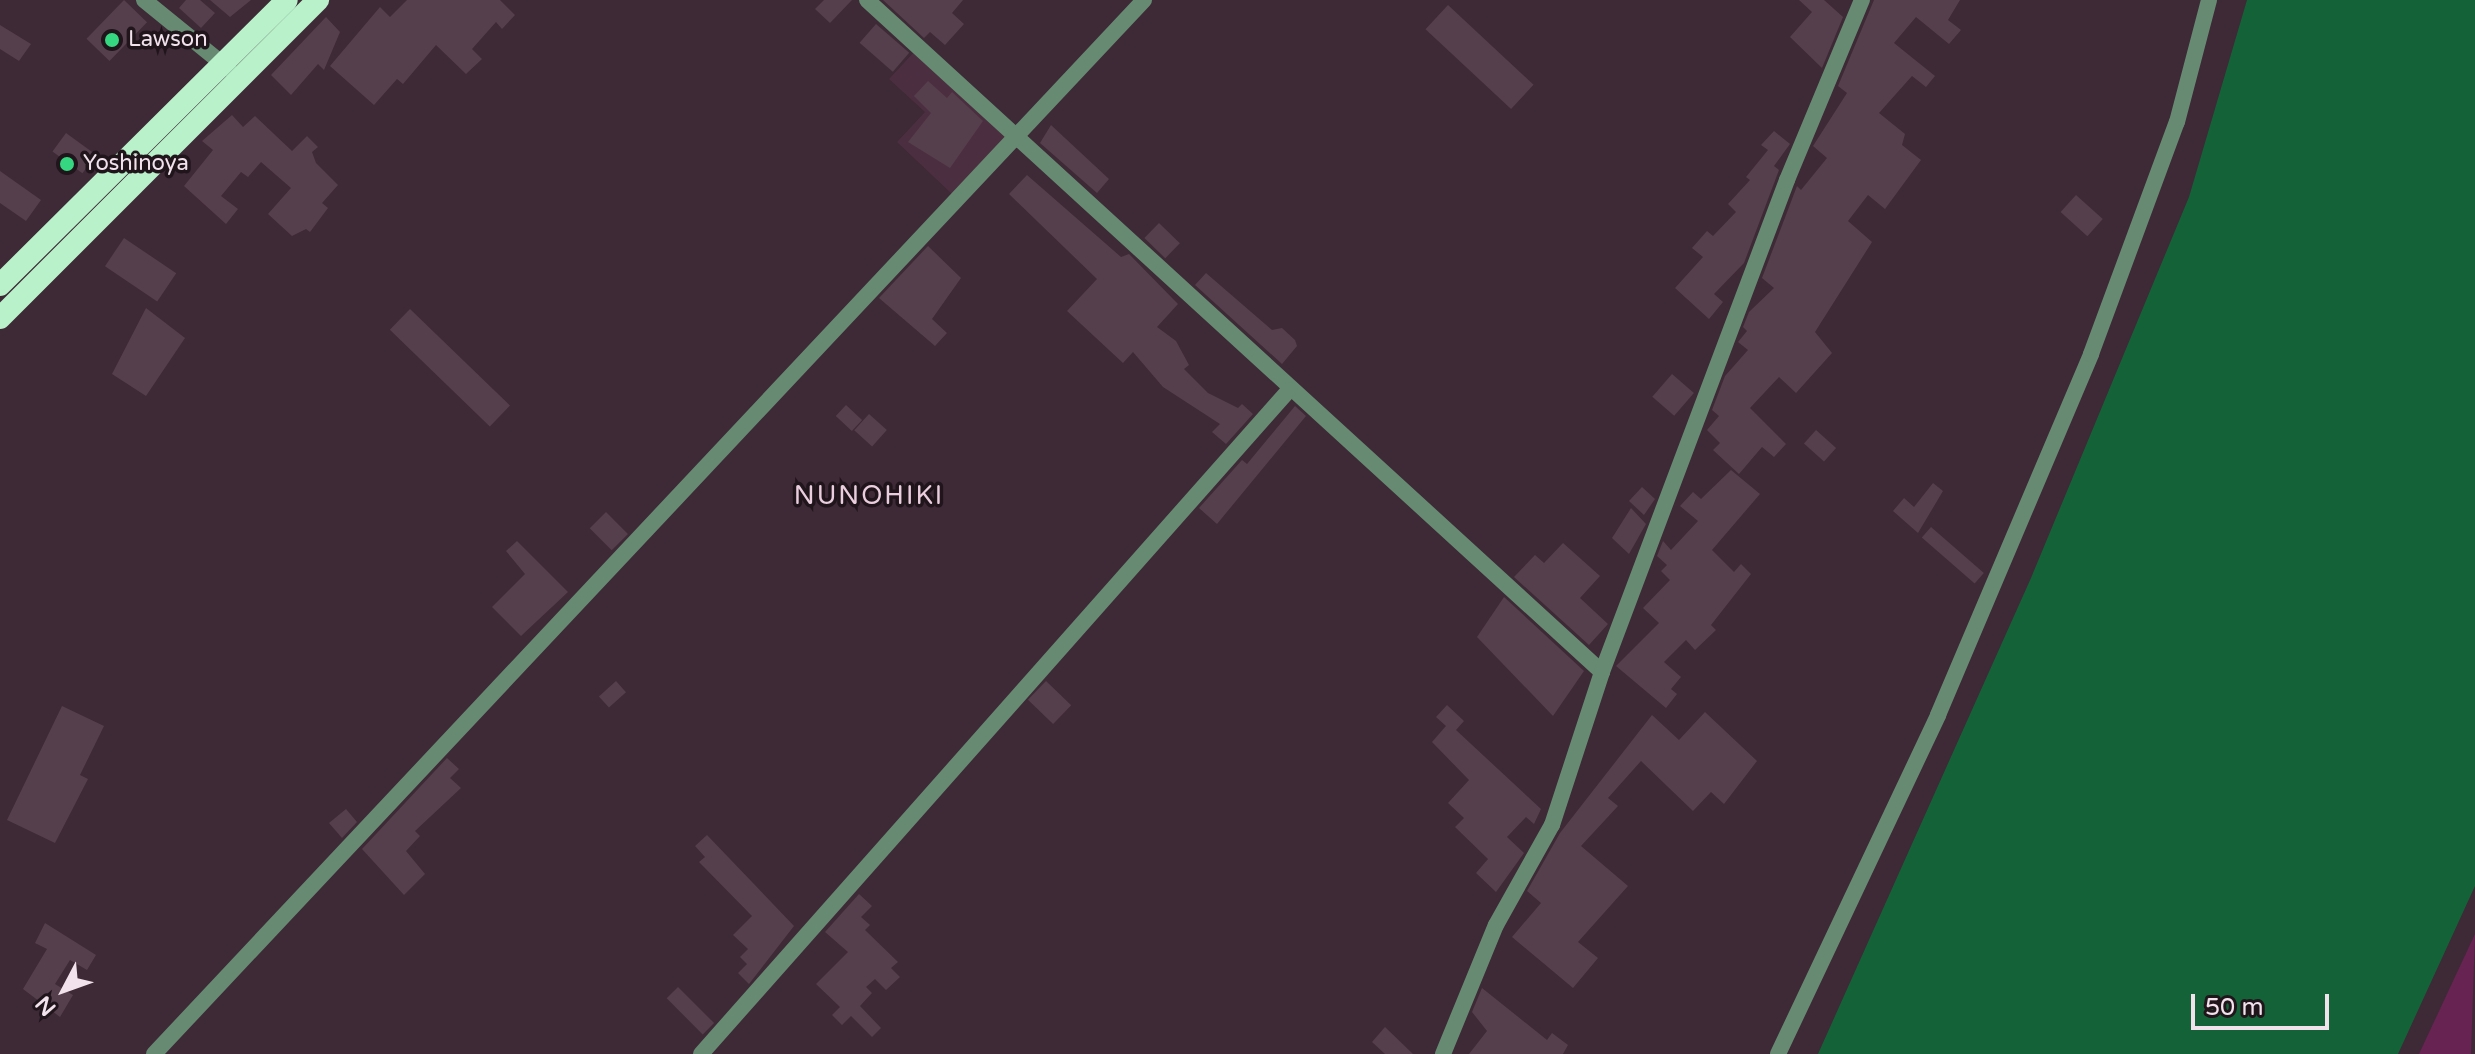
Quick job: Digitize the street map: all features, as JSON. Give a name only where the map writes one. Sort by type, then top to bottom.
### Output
[{"type":"highway","points":[[0,318],[231,70],[287,0]]},
{"type":"highway","points":[[0,285],[231,70],[318,0]]},
{"type":"street","points":[[144,0],[231,70]]},
{"type":"street","points":[[867,0],[1289,390],[1602,672]]},
{"type":"street","points":[[154,1054],[1144,0]]},
{"type":"street","points":[[1443,1054],[1496,925],[1552,825],[1602,672],[1787,180],[1862,0]]},
{"type":"street","points":[[1778,1054],[1944,701],[2107,316],[2177,122],[2209,0]]},
{"type":"street","points":[[701,1054],[1289,390]]},
{"type":"shaded area","points":[[2247,0],[2475,0],[2475,886],[2398,1054],[1818,1054],[2031,578],[2189,197]]},
{"type":"shaded area","points":[[917,49],[1008,135],[952,194],[897,142],[925,112],[889,79]]},
{"type":"shaded area","points":[[2475,934],[2471,1054],[2419,1054]]},
{"type":"building","points":[[124,0],[147,22],[110,61],[86,39]]},
{"type":"building","points":[[186,0],[200,0],[215,13],[201,28],[179,8]]},
{"type":"building","points":[[210,0],[251,0],[230,17]]},
{"type":"building","points":[[407,0],[500,0],[515,15],[502,29],[496,22],[472,49],[482,59],[466,74],[436,45],[403,84],[397,79],[374,105],[330,66],[380,7],[390,17]]},
{"type":"building","points":[[824,0],[852,0],[830,23],[815,9]]},
{"type":"building","points":[[883,0],[963,0],[952,13],[964,24],[945,45],[930,32],[924,38]]},
{"type":"building","points":[[1799,0],[1824,0],[1843,17],[1822,68],[1790,37],[1812,12]]},
{"type":"building","points":[[1874,0],[1960,0],[1948,20],[1961,30],[1949,44],[1916,17],[1894,43],[1935,76],[1926,87],[1912,76],[1879,113],[1905,134],[1902,145],[1921,160],[1885,209],[1868,195],[1848,221],[1872,242],[1815,332],[1832,353],[1796,393],[1779,377],[1750,408],[1786,444],[1774,457],[1762,447],[1739,474],[1713,450],[1720,443],[1707,430],[1719,416],[1712,410],[1725,376],[1748,350],[1738,342],[1747,331],[1743,327],[1749,312],[1774,288],[1762,278],[1797,186],[1801,190],[1827,158],[1813,146],[1847,93],[1838,86]]},
{"type":"building","points":[[1448,5],[1534,85],[1511,109],[1425,29]]},
{"type":"building","points":[[326,17],[340,32],[324,70],[318,64],[291,95],[271,75]]},
{"type":"building","points":[[876,24],[909,53],[893,72],[860,43]]},
{"type":"building","points":[[0,25],[31,44],[19,61],[0,49]]},
{"type":"building","points":[[928,81],[947,98],[952,92],[983,121],[950,168],[908,142],[931,113],[914,96]]},
{"type":"building","points":[[232,115],[243,127],[255,116],[292,151],[307,136],[318,147],[312,152],[316,163],[338,185],[322,203],[328,208],[310,232],[306,229],[292,236],[268,214],[291,188],[261,162],[248,177],[241,172],[221,196],[238,209],[226,224],[184,186],[213,150],[202,141]]},
{"type":"building","points":[[1051,125],[1109,179],[1097,193],[1040,143]]},
{"type":"building","points":[[1774,131],[1790,144],[1774,166],[1779,170],[1744,263],[1714,294],[1723,302],[1709,319],[1675,288],[1703,257],[1692,248],[1707,231],[1713,236],[1736,212],[1728,204],[1750,180],[1746,177],[1768,150],[1761,145]]},
{"type":"building","points":[[66,133],[96,155],[82,173],[52,152]]},
{"type":"building","points":[[0,171],[41,200],[26,221],[0,203]]},
{"type":"building","points":[[1027,175],[1121,257],[1129,254],[1178,304],[1157,327],[1176,341],[1189,365],[1184,369],[1208,393],[1238,408],[1242,404],[1253,414],[1226,444],[1212,432],[1220,424],[1163,387],[1133,352],[1123,363],[1067,311],[1097,279],[1009,194]]},
{"type":"building","points":[[2076,195],[2103,219],[2087,236],[2061,212]]},
{"type":"building","points":[[1159,223],[1180,243],[1165,258],[1144,238]]},
{"type":"building","points":[[124,238],[176,273],[157,301],[105,266]]},
{"type":"building","points":[[928,246],[961,278],[932,319],[947,333],[935,346],[879,298]]},
{"type":"building","points":[[1206,273],[1272,330],[1282,328],[1295,340],[1297,346],[1282,364],[1195,285]]},
{"type":"building","points":[[146,308],[185,338],[146,396],[112,374]]},
{"type":"building","points":[[410,309],[510,406],[490,426],[390,330]]},
{"type":"building","points":[[1672,374],[1694,393],[1674,416],[1652,397]]},
{"type":"building","points":[[846,405],[862,420],[852,431],[836,416]]},
{"type":"building","points":[[1295,406],[1306,416],[1217,524],[1199,508],[1242,460],[1247,464]]},
{"type":"building","points":[[869,414],[887,430],[872,446],[854,430]]},
{"type":"building","points":[[1816,430],[1836,448],[1824,461],[1804,443]]},
{"type":"building","points":[[1731,470],[1760,494],[1712,550],[1734,572],[1741,564],[1751,574],[1711,625],[1716,630],[1695,650],[1686,640],[1664,662],[1681,677],[1671,689],[1677,694],[1666,708],[1616,666],[1659,623],[1643,608],[1670,580],[1661,571],[1667,565],[1657,556],[1663,541],[1671,550],[1698,521],[1680,506],[1693,492],[1701,499]]},
{"type":"building","points":[[1933,483],[1943,491],[1918,533],[1893,511],[1904,498],[1914,507]]},
{"type":"building","points":[[1642,487],[1655,499],[1644,515],[1629,501]]},
{"type":"building","points":[[1631,508],[1646,524],[1629,554],[1612,538]]},
{"type":"building","points":[[606,512],[628,534],[612,550],[590,528]]},
{"type":"building","points":[[1931,527],[1984,573],[1975,583],[1922,538]]},
{"type":"building","points":[[517,541],[568,592],[521,636],[492,607],[525,574],[506,551]]},
{"type":"building","points":[[1563,543],[1600,576],[1580,598],[1608,624],[1589,645],[1514,577],[1535,555],[1544,563]]},
{"type":"building","points":[[1504,597],[1584,671],[1553,716],[1477,637]]},
{"type":"building","points":[[616,681],[626,692],[609,708],[599,696]]},
{"type":"building","points":[[1046,681],[1071,705],[1053,724],[1028,700]]},
{"type":"building","points":[[1447,705],[1464,721],[1456,730],[1541,809],[1534,824],[1526,817],[1507,837],[1524,853],[1496,892],[1476,873],[1488,859],[1455,827],[1464,818],[1448,803],[1469,780],[1432,742],[1446,726],[1436,717]]},
{"type":"building","points":[[62,706],[104,726],[80,775],[88,779],[55,843],[7,820]]},
{"type":"building","points":[[1705,712],[1757,761],[1724,804],[1711,792],[1693,811],[1641,761],[1608,798],[1618,806],[1581,846],[1628,886],[1578,942],[1598,958],[1573,988],[1512,937],[1541,903],[1527,891],[1560,833],[1652,715],[1679,740]]},
{"type":"building","points":[[447,758],[459,769],[450,778],[461,788],[415,831],[420,836],[406,851],[425,874],[404,895],[362,849]]},
{"type":"building","points":[[346,809],[357,822],[342,838],[329,823]]},
{"type":"building","points":[[707,835],[794,926],[749,984],[738,973],[747,964],[740,957],[748,949],[733,935],[752,916],[699,862],[705,857],[695,846]]},
{"type":"building","points":[[859,894],[872,906],[861,917],[870,925],[865,930],[898,962],[891,968],[900,977],[886,990],[875,979],[866,987],[872,993],[860,1006],[881,1028],[872,1037],[851,1016],[842,1025],[832,1015],[840,1007],[816,984],[848,952],[825,932]]},
{"type":"building","points":[[45,923],[96,955],[87,970],[70,960],[55,984],[73,995],[60,1017],[23,989],[47,949],[35,943]]},
{"type":"building","points":[[678,987],[714,1023],[703,1034],[667,998]]},
{"type":"building","points":[[1482,988],[1547,1040],[1552,1033],[1568,1045],[1563,1054],[1469,1054],[1487,1031],[1472,1012]]},
{"type":"building","points":[[1385,1027],[1413,1054],[1385,1054],[1372,1042]]},
{"type":"place","name":"Lawson","points":[[112,40]]},
{"type":"place","name":"Yoshinoya","points":[[67,164]]},
{"type":"district","name":"NUNOHIKI","points":[[869,496]]}]
